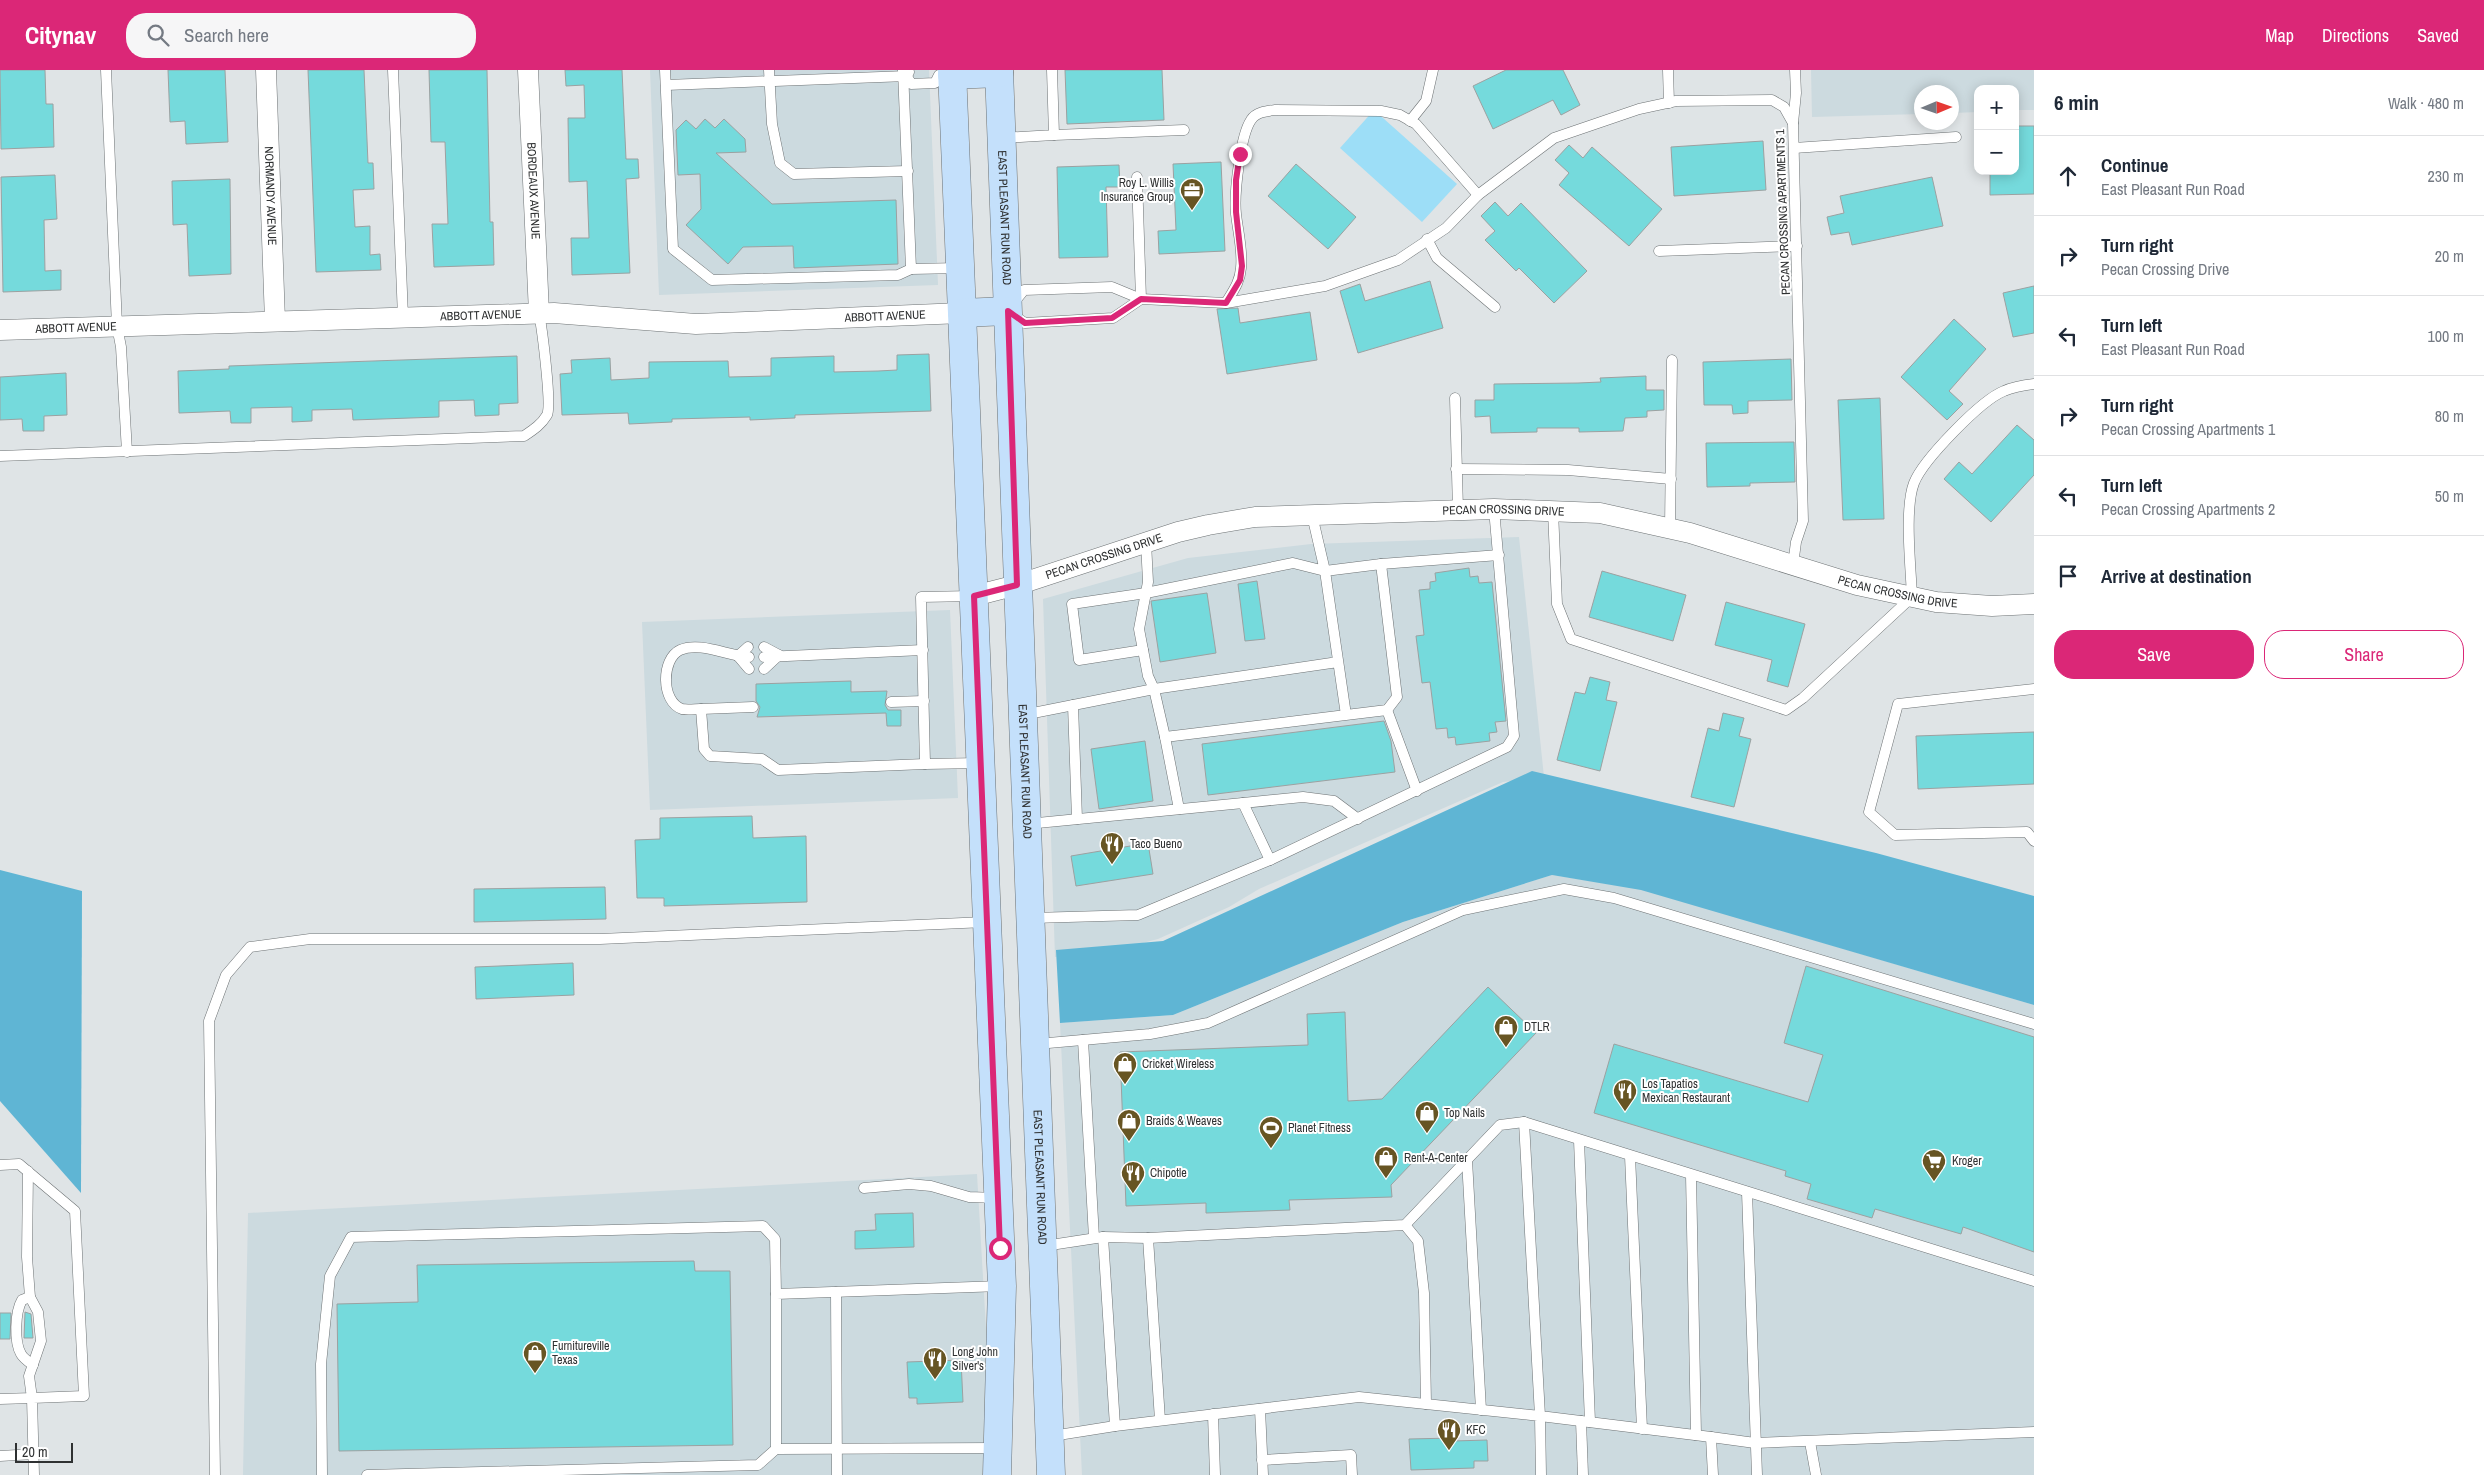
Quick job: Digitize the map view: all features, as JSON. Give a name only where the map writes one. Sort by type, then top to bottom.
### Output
[{"type":"main road","points":[[997,1475],[1002,1286],[960,268],[945,73],[999,71]]},
{"type":"main road","name":"EAST PLEASANT RUN ROAD","points":[[999,71],[1043,1246],[1048,1437],[1051,1475]]},
{"type":"main road","points":[[962,313],[1008,311]]},
{"type":"main road","points":[[987,922],[1030,918]]},
{"type":"main road","points":[[992,1046],[1035,1044]]},
{"type":"main road","points":[[1000,1248],[1043,1246]]},
{"type":"street","name":"NORMANDY AVENUE","points":[[266,70],[275,321]]},
{"type":"street","name":"BORDEAUX AVENUE","points":[[528,70],[539,313]]},
{"type":"street","name":"ABBOTT AVENUE","points":[[0,330],[539,313],[696,324],[962,313]]},
{"type":"street","name":"PECAN CROSSING DRIVE","points":[[974,596],[1017,585],[1178,532],[1245,519],[1494,509],[1600,513],[1670,528],[1857,586],[1936,602],[1992,606],[2034,604]]},
{"type":"lane","points":[[106,70],[117,326],[121,347],[126,452]]},
{"type":"lane","points":[[392,70],[403,318]]},
{"type":"lane","points":[[665,70],[673,248],[712,280],[898,275],[911,270],[960,268]]},
{"type":"lane","points":[[768,70],[772,124],[780,163],[794,174],[908,172]]},
{"type":"lane","points":[[1052,70],[1054,135]]},
{"type":"lane","points":[[1410,121],[1426,100],[1433,70]]},
{"type":"lane","points":[[1668,70],[1669,102]]},
{"type":"lane","points":[[1793,123],[1796,93],[1795,70]]},
{"type":"lane","points":[[666,85],[906,73]]},
{"type":"lane","points":[[906,73],[911,270]]},
{"type":"lane","points":[[906,73],[912,84],[935,83],[945,73]]},
{"type":"lane","name":"PECAN CROSSING APARTMENTS 1","points":[[1008,311],[1024,290],[1112,286],[1141,299],[1226,303],[1325,286],[1362,275],[1398,260],[1446,228],[1478,195],[1554,138],[1582,127],[1669,102],[1772,100],[1784,107],[1793,123],[1803,521],[1796,542],[1793,565]]},
{"type":"lane","points":[[1226,303],[1240,280],[1242,266],[1236,212],[1236,180],[1240,154],[1251,120],[1261,112],[1275,110],[1381,111],[1400,115],[1416,124],[1478,195]]},
{"type":"lane","points":[[1001,138],[1184,130]]},
{"type":"lane","points":[[1794,148],[1956,137]]},
{"type":"lane","points":[[1008,311],[1025,323],[1112,318],[1141,299],[1137,177]]},
{"type":"lane","points":[[1428,239],[1437,258],[1495,307]]},
{"type":"lane","points":[[1659,251],[1797,246]]},
{"type":"lane","points":[[0,456],[524,436],[539,426],[548,413],[544,342],[539,313]]},
{"type":"lane","points":[[1670,528],[1672,360]]},
{"type":"lane","points":[[1553,511],[1557,604],[1571,639],[1786,710],[1803,698],[1912,597],[1909,509],[1914,482],[1931,458],[1973,412],[2004,391],[2034,384]]},
{"type":"lane","points":[[1454,398],[1458,510]]},
{"type":"lane","points":[[1456,469],[1568,470],[1671,479]]},
{"type":"lane","points":[[1030,918],[1138,915],[1270,860],[1507,747],[1514,736],[1494,509]]},
{"type":"lane","points":[[1312,515],[1325,571],[1346,715]]},
{"type":"lane","points":[[1146,542],[1148,582],[1139,629],[1148,676],[1154,689],[1166,737],[1179,809]]},
{"type":"lane","points":[[1143,650],[1079,660],[1072,604],[1146,593],[1293,563],[1325,571],[1380,564],[1499,554]]},
{"type":"lane","points":[[1166,737],[1387,710],[1397,697],[1380,564]]},
{"type":"lane","points":[[925,764],[922,597],[974,596]]},
{"type":"lane","points":[[748,652],[738,656],[693,648],[680,650],[672,656],[666,670],[666,686],[672,701],[682,709],[753,707]]},
{"type":"lane","points":[[764,652],[779,655],[923,650]]},
{"type":"lane","points":[[764,669],[779,655]]},
{"type":"lane","points":[[738,656],[749,669]]},
{"type":"lane","points":[[1022,716],[1154,689],[1338,662]]},
{"type":"lane","points":[[2034,689],[1898,704],[1869,812],[1895,835],[2027,832],[2034,841]]},
{"type":"lane","points":[[891,702],[924,701]]},
{"type":"lane","points":[[1072,705],[1076,819]]},
{"type":"lane","points":[[702,709],[704,749],[710,756],[762,759],[778,770],[980,763]]},
{"type":"lane","points":[[1387,710],[1417,791]]},
{"type":"lane","points":[[1026,824],[1303,797],[1334,801],[1358,819]]},
{"type":"lane","points":[[1242,803],[1270,860]]},
{"type":"lane","points":[[1035,1044],[1150,1034],[1208,1023],[1463,910],[1564,890],[1614,898],[2034,1024]]},
{"type":"lane","points":[[215,1475],[209,1021],[226,975],[250,947],[310,940],[600,939],[987,922]]},
{"type":"lane","points":[[1083,1040],[1115,1426]]},
{"type":"lane","points":[[1043,1246],[1099,1238],[1148,1238],[1406,1225],[1500,1125],[1524,1122],[2034,1281]]},
{"type":"lane","points":[[1524,1122],[1540,1416],[1541,1475]]},
{"type":"lane","points":[[1579,1140],[1585,1422],[1583,1475]]},
{"type":"lane","points":[[1630,1156],[1642,1429]]},
{"type":"lane","points":[[1467,1160],[1481,1410]]},
{"type":"lane","points":[[0,1165],[19,1164],[75,1211],[84,1396],[0,1400]]},
{"type":"lane","points":[[28,1171],[27,1257],[30,1297],[38,1312],[41,1341],[29,1376],[32,1398],[34,1475]]},
{"type":"lane","points":[[1691,1175],[1696,1435]]},
{"type":"lane","points":[[864,1188],[924,1185],[969,1197],[998,1198]]},
{"type":"lane","points":[[1747,1192],[1757,1475]]},
{"type":"lane","points":[[1406,1225],[1418,1241],[1424,1293],[1426,1404]]},
{"type":"lane","points":[[322,1475],[320,1364],[330,1276],[351,1237],[763,1226],[775,1239],[776,1449]]},
{"type":"lane","points":[[1148,1238],[1160,1420]]},
{"type":"lane","points":[[776,1294],[1002,1286]]},
{"type":"lane","points":[[836,1292],[837,1475]]},
{"type":"lane","points":[[30,1297],[22,1300],[18,1307],[18,1346],[22,1356],[33,1365]]},
{"type":"lane","points":[[1048,1437],[1160,1420],[1359,1397],[1540,1416],[1756,1443],[2034,1432]]},
{"type":"lane","points":[[1260,1409],[1263,1475]]},
{"type":"lane","points":[[1213,1414],[1215,1475]]},
{"type":"lane","points":[[1711,1437],[1713,1475]]},
{"type":"lane","points":[[1810,1442],[1816,1475]]},
{"type":"lane","points":[[367,1475],[719,1470],[758,1464],[776,1449],[998,1448]]},
{"type":"lane","points":[[0,1456],[34,1454]]},
{"type":"lane","points":[[1262,1460],[1351,1455],[1352,1475]]},
{"type":"shaded area","points":[[650,70],[929,70],[938,285],[659,295]]},
{"type":"shaded area","points":[[1811,70],[2034,70],[2034,110],[2019,110],[2019,85],[1974,85],[1974,112],[1959,113],[1959,85],[1914,85],[1914,114],[1812,117]]},
{"type":"shaded area","points":[[1374,110],[1457,184],[1422,222],[1340,148]]},
{"type":"shaded area","points":[[1519,537],[1544,777],[1503,782],[1259,889],[1229,907],[1158,939],[1107,952],[1055,957],[1043,599],[1188,558],[1311,544]]},
{"type":"shaded area","points":[[950,610],[958,798],[650,810],[642,622]]},
{"type":"shaded area","points":[[1532,771],[1876,853],[2034,896],[2034,1005],[1641,890],[1552,875],[1403,922],[1173,1015],[1060,1023],[1056,950],[1163,941]]},
{"type":"shaded area","points":[[0,870],[82,891],[81,1193],[0,1101]]},
{"type":"shaded area","points":[[1552,875],[1641,889],[2034,1005],[2034,1475],[1082,1475],[1060,1023],[1173,1015],[1403,922]]},
{"type":"shaded area","points":[[977,1174],[989,1381],[983,1475],[243,1475],[248,1213]]},
{"type":"building","points":[[0,70],[45,70],[46,104],[53,104],[54,147],[1,149]]},
{"type":"building","points":[[168,70],[225,70],[228,142],[186,144],[185,121],[170,122]]},
{"type":"building","points":[[308,70],[364,70],[368,163],[373,163],[374,189],[353,190],[355,227],[370,226],[370,255],[380,254],[381,270],[316,272]]},
{"type":"building","points":[[429,70],[487,70],[490,222],[493,222],[494,265],[434,267],[432,224],[448,224],[445,142],[431,142]]},
{"type":"building","points":[[565,70],[622,70],[626,159],[638,159],[639,178],[626,179],[630,273],[572,275],[571,238],[589,238],[587,181],[569,182],[568,118],[585,118],[584,85],[566,86]]},
{"type":"building","points":[[1065,70],[1162,70],[1164,120],[1067,124]]},
{"type":"building","points":[[1506,70],[1563,70],[1580,105],[1561,115],[1553,100],[1493,129],[1473,86]]},
{"type":"building","points":[[705,119],[715,128],[724,119],[745,139],[746,152],[716,153],[772,204],[896,200],[898,264],[794,268],[793,246],[743,247],[728,264],[686,225],[701,209],[700,174],[678,175],[676,130],[686,120],[696,129]]},
{"type":"building","points":[[2019,126],[2034,126],[2034,194],[1990,195],[1990,175],[2019,175]]},
{"type":"building","points":[[1763,141],[1766,190],[1674,196],[1671,147]]},
{"type":"building","points":[[1569,145],[1583,158],[1592,147],[1662,209],[1629,246],[1559,185],[1569,173],[1555,160]]},
{"type":"building","points":[[1221,162],[1225,251],[1159,254],[1158,231],[1176,230],[1173,164]]},
{"type":"building","points":[[1296,164],[1356,217],[1328,249],[1268,196]]},
{"type":"building","points":[[1119,165],[1120,187],[1106,187],[1108,257],[1059,258],[1057,167]]},
{"type":"building","points":[[55,175],[57,219],[44,220],[45,271],[61,270],[61,290],[3,292],[1,177]]},
{"type":"building","points":[[1932,177],[1943,226],[1852,245],[1849,232],[1831,235],[1827,217],[1844,213],[1840,196]]},
{"type":"building","points":[[230,179],[231,274],[189,276],[187,224],[173,225],[172,181]]},
{"type":"building","points":[[1495,202],[1508,216],[1521,203],[1587,271],[1554,303],[1519,268],[1516,271],[1485,240],[1495,231],[1481,216]]},
{"type":"building","points":[[1430,281],[1443,328],[1358,353],[1340,291],[1360,284],[1365,301]]},
{"type":"building","points":[[2034,286],[2034,333],[2013,337],[2003,293]]},
{"type":"building","points":[[1238,308],[1240,323],[1310,312],[1317,360],[1227,374],[1217,309]]},
{"type":"building","points":[[1954,319],[1986,349],[1949,391],[1963,404],[1947,420],[1901,377]]},
{"type":"building","points":[[929,354],[931,411],[795,415],[795,418],[750,420],[750,417],[672,419],[672,422],[629,424],[628,413],[562,415],[560,374],[572,373],[571,360],[610,358],[611,380],[649,378],[649,362],[728,361],[729,377],[771,376],[771,358],[834,356],[834,372],[878,371],[897,370],[897,355]]},
{"type":"building","points":[[517,356],[518,403],[499,404],[499,415],[475,416],[474,400],[439,401],[439,417],[353,420],[352,409],[312,410],[312,421],[292,422],[292,407],[251,408],[251,423],[231,423],[230,411],[179,413],[178,371],[229,369],[229,366]]},
{"type":"building","points":[[1791,359],[1792,400],[1748,401],[1748,413],[1733,414],[1732,405],[1704,405],[1703,362]]},
{"type":"building","points":[[66,373],[67,415],[44,416],[44,431],[23,431],[22,419],[0,420],[0,377]]},
{"type":"building","points":[[1646,376],[1646,390],[1664,390],[1664,410],[1647,411],[1647,417],[1625,418],[1623,431],[1579,432],[1579,428],[1537,428],[1537,432],[1491,433],[1490,416],[1475,417],[1475,400],[1494,400],[1494,384],[1601,382],[1600,378]]},
{"type":"building","points":[[1880,398],[1884,519],[1843,520],[1838,400]]},
{"type":"building","points":[[2017,425],[2034,440],[2034,475],[1991,522],[1944,479],[1959,462],[1972,474]]},
{"type":"building","points":[[1794,442],[1795,482],[1750,483],[1750,486],[1707,487],[1706,443]]},
{"type":"building","points":[[1469,568],[1470,577],[1478,576],[1479,583],[1492,582],[1506,721],[1495,722],[1497,732],[1489,733],[1490,741],[1456,745],[1455,737],[1448,738],[1447,728],[1436,729],[1430,682],[1422,683],[1416,636],[1424,635],[1419,590],[1430,589],[1430,582],[1436,581],[1435,573]]},
{"type":"building","points":[[1602,571],[1686,595],[1673,641],[1589,617]]},
{"type":"building","points":[[1257,581],[1265,639],[1245,641],[1238,584]]},
{"type":"building","points":[[1207,593],[1216,653],[1160,662],[1151,601]]},
{"type":"building","points":[[1726,602],[1805,624],[1788,687],[1767,681],[1772,660],[1715,645]]},
{"type":"building","points":[[1590,677],[1610,682],[1606,700],[1617,702],[1600,771],[1557,760],[1575,692],[1585,694]]},
{"type":"building","points":[[851,681],[851,692],[887,691],[885,705],[888,710],[901,710],[901,726],[887,726],[886,713],[757,717],[760,707],[756,701],[756,684]]},
{"type":"building","points":[[1723,713],[1744,718],[1739,736],[1751,739],[1734,807],[1691,797],[1708,728],[1719,731]]},
{"type":"building","points":[[1384,721],[1391,741],[1395,772],[1208,795],[1202,744]]},
{"type":"building","points":[[2034,732],[2034,784],[1918,789],[1916,736]]},
{"type":"building","points":[[1145,741],[1153,801],[1099,809],[1091,749]]},
{"type":"building","points":[[752,816],[753,838],[806,836],[807,902],[664,906],[664,898],[637,898],[635,840],[660,839],[660,818]]},
{"type":"building","name":"Taco Bueno","points":[[1148,843],[1153,874],[1076,886],[1071,856]]},
{"type":"building","points":[[605,887],[606,919],[474,922],[474,889]]},
{"type":"building","points":[[573,963],[574,995],[476,999],[475,967]]},
{"type":"building","points":[[1806,966],[2034,1037],[2034,1252],[1963,1227],[1961,1234],[1875,1209],[1872,1218],[1807,1199],[1811,1184],[1785,1176],[1786,1171],[1594,1113],[1614,1044],[1808,1102],[1823,1055],[1784,1043]]},
{"type":"building","points":[[1488,987],[1536,1033],[1391,1185],[1392,1197],[1289,1200],[1290,1210],[1206,1213],[1206,1203],[1126,1206],[1120,1052],[1308,1045],[1307,1014],[1345,1012],[1348,1101],[1382,1099]]},
{"type":"building","points":[[913,1213],[914,1247],[855,1249],[855,1231],[876,1230],[875,1214]]},
{"type":"building","name":"Furnitureville Texas","points":[[694,1261],[695,1271],[730,1271],[733,1445],[339,1451],[337,1304],[418,1302],[417,1265]]},
{"type":"building","points":[[25,1312],[31,1314],[33,1338],[24,1338]]},
{"type":"building","points":[[0,1313],[11,1313],[10,1339],[0,1339]]},
{"type":"building","name":"Long John Silver's","points":[[961,1360],[963,1402],[917,1404],[917,1398],[909,1398],[907,1362]]},
{"type":"building","name":"KFC","points":[[1453,1438],[1453,1441],[1487,1440],[1488,1461],[1474,1461],[1474,1468],[1411,1470],[1409,1439]]},
{"type":"place","name":"Roy L. Willis Insurance Group","points":[[1192,211]]},
{"type":"place","name":"Taco Bueno","points":[[1112,865]]},
{"type":"place","name":"DTLR","points":[[1506,1048]]},
{"type":"place","name":"Cricket Wireless","points":[[1125,1085]]},
{"type":"place","name":"Los Tapatios Mexican Restaurant","points":[[1625,1112]]},
{"type":"place","name":"Top Nails","points":[[1427,1134]]},
{"type":"place","name":"Braids & Weaves","points":[[1129,1142]]},
{"type":"place","name":"Planet Fitness","points":[[1271,1149]]},
{"type":"place","name":"Rent-A-Center","points":[[1386,1179]]},
{"type":"place","name":"Kroger","points":[[1934,1182]]},
{"type":"place","name":"Chipotle","points":[[1133,1194]]},
{"type":"place","name":"Furnitureville Texas","points":[[535,1374]]},
{"type":"place","name":"Long John Silver's","points":[[935,1380]]},
{"type":"place","name":"KFC","points":[[1449,1451]]},
{"type":"route","points":[[1000,1248],[974,596],[1017,585],[1008,311],[1025,323],[1112,318],[1141,299],[1226,303],[1240,280],[1242,266],[1236,212],[1236,180],[1240,154]]}]
